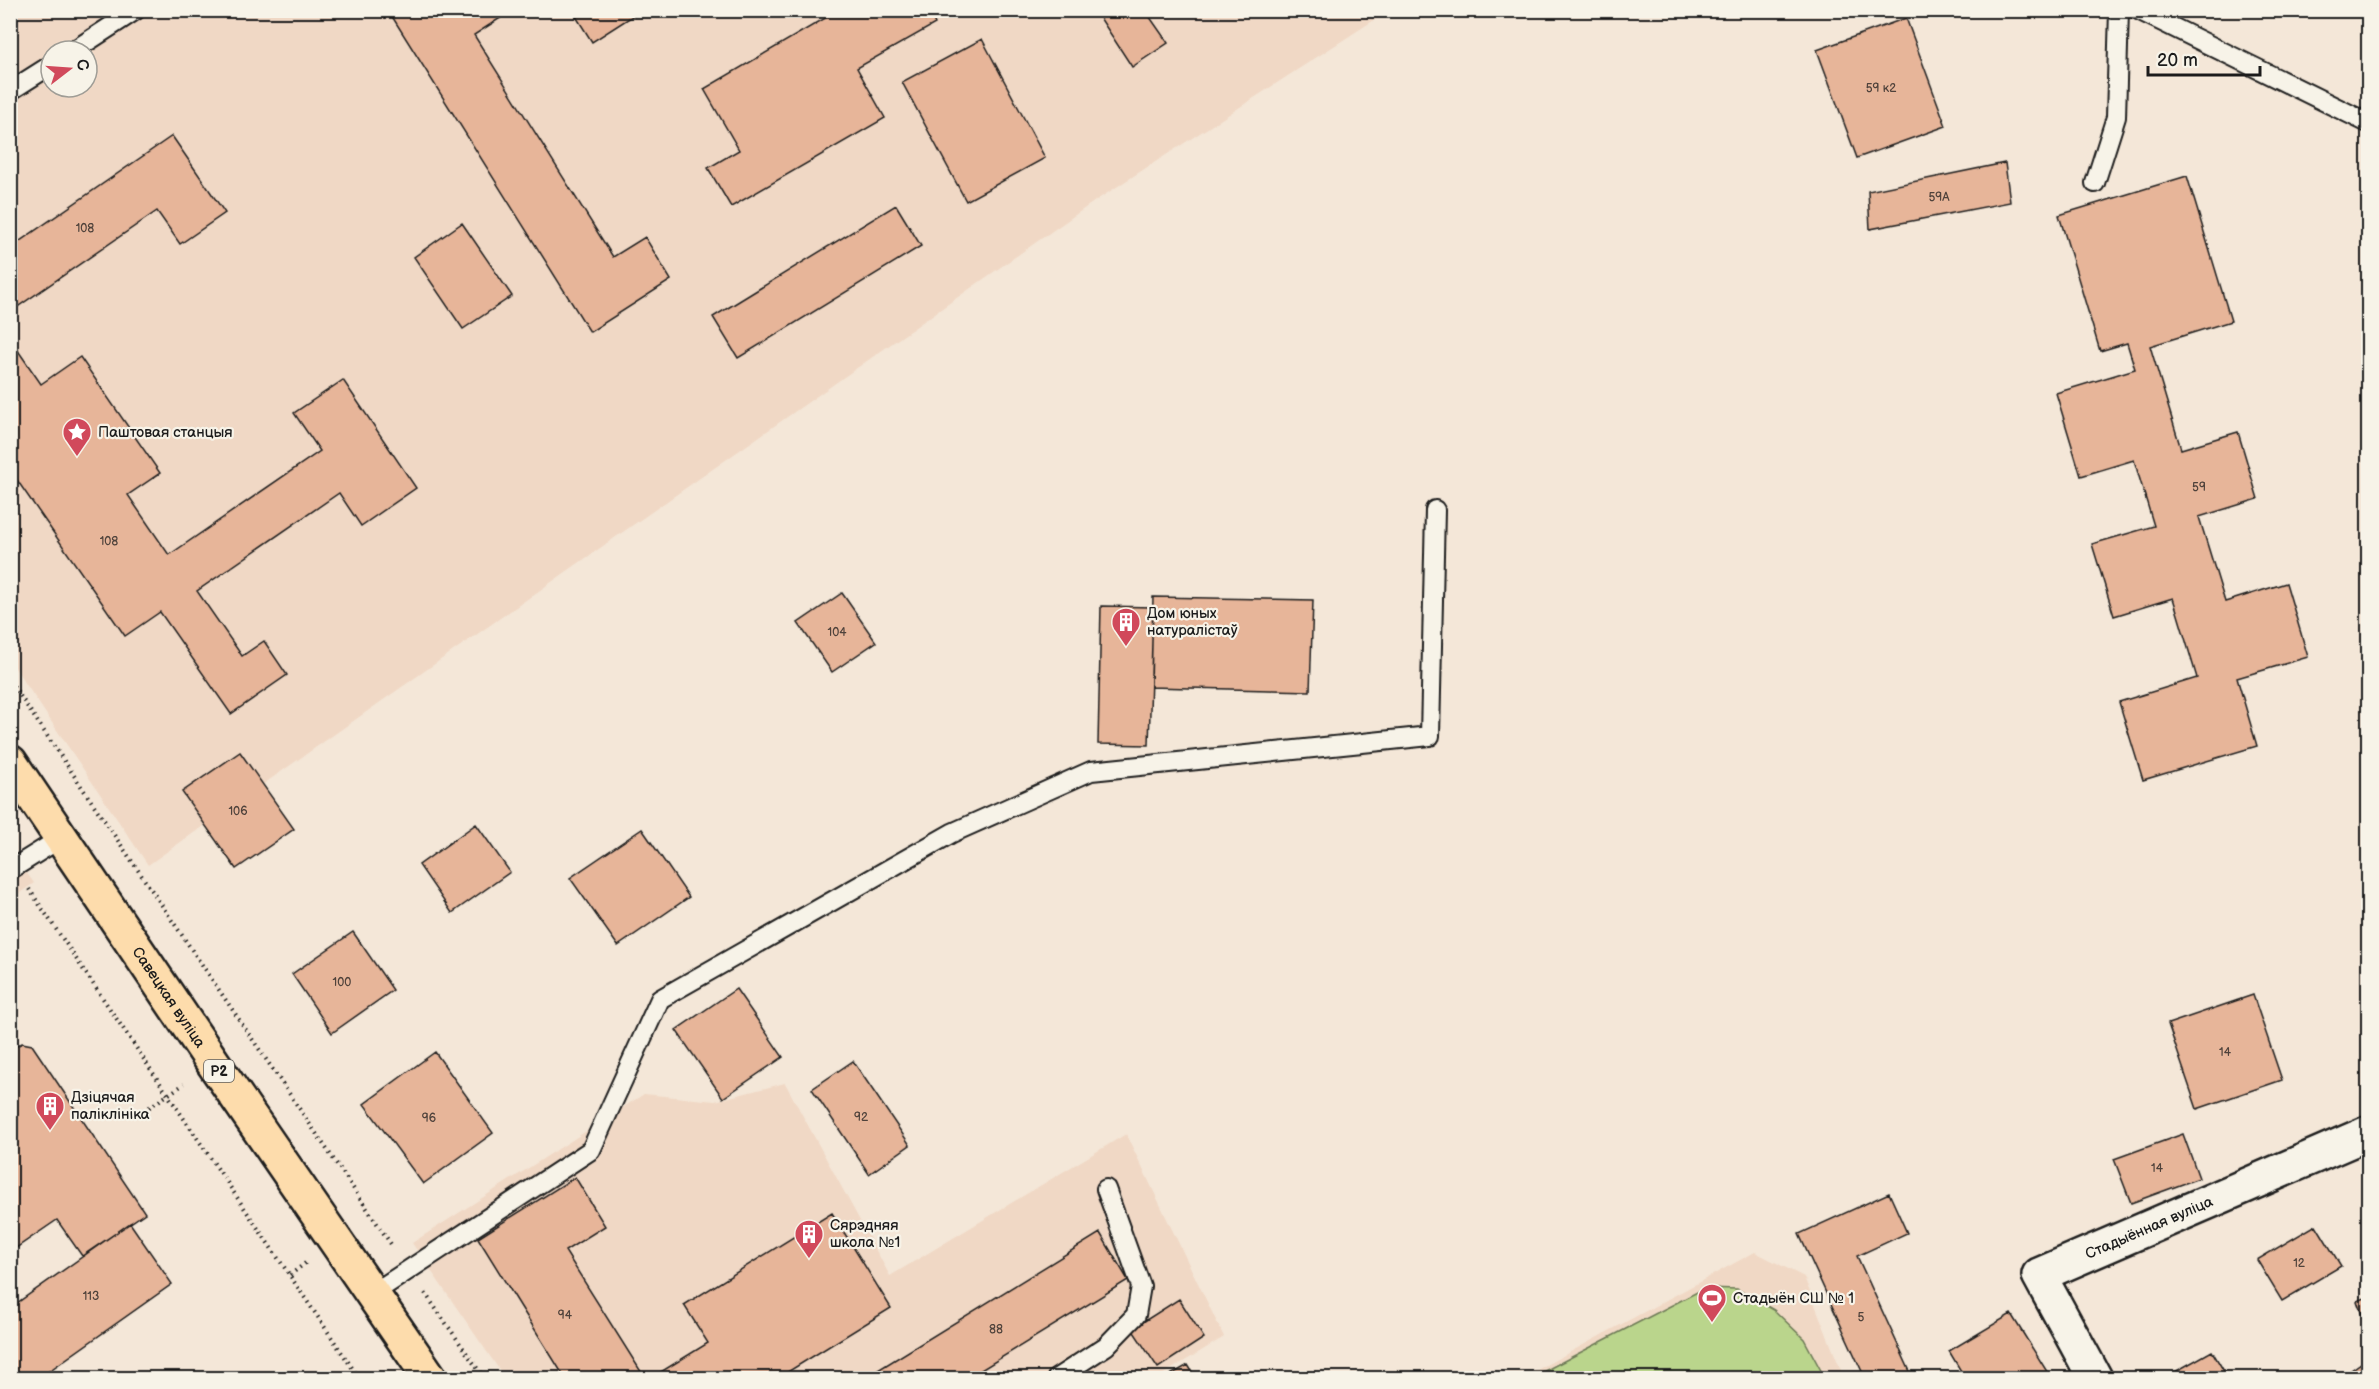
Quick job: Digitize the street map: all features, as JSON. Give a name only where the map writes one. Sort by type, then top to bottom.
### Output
[{"type":"main road","name":"Савецкая вуліца","points":[[10,762],[430,1378]]},
{"type":"street","name":"Стадыённая вуліца","points":[[2095,1378],[2038,1275],[2368,1133]]},
{"type":"lane","points":[[91,39],[136,10]]},
{"type":"lane","points":[[2095,183],[2116,117],[2119,10]]},
{"type":"lane","points":[[2138,10],[2368,123]]},
{"type":"lane","points":[[10,91],[39,73]]},
{"type":"lane","points":[[372,1294],[591,1150],[660,999],[952,833],[1091,771],[1430,735],[1435,510]]},
{"type":"lane","points":[[13,869],[62,837]]},
{"type":"lane","points":[[1060,1378],[1106,1346],[1136,1315],[1141,1286],[1106,1189]]},
{"type":"path","points":[[10,681],[484,1378]]},
{"type":"path","points":[[13,869],[359,1378]]},
{"type":"path","points":[[139,1114],[214,1064]]},
{"type":"shaded area","points":[[10,11],[1388,11],[1095,201],[148,865],[11,662]]},
{"type":"shaded area","points":[[10,850],[34,883],[11,899],[10,899]]},
{"type":"shaded area","points":[[785,1083],[890,1276],[1126,1134],[1224,1337],[1157,1378],[505,1378],[412,1243],[644,1094],[715,1101]]},
{"type":"shaded area","name":"Стадыён СШ № 1","points":[[1755,1252],[1804,1277],[1844,1378],[1522,1378]]},
{"type":"green space","name":"Стадыён СШ № 1","points":[[1705,1288],[1737,1289],[1774,1310],[1804,1339],[1825,1378],[1531,1378]]},
{"type":"building","points":[[388,10],[498,10],[502,17],[474,35],[613,257],[645,237],[671,280],[590,332]]},
{"type":"building","points":[[572,10],[642,10],[592,42]]},
{"type":"building","points":[[839,10],[928,10],[935,24],[857,68],[885,118],[731,207],[708,168],[739,150],[704,89]]},
{"type":"building","points":[[1095,10],[1145,10],[1168,43],[1132,67]]},
{"type":"building","points":[[1906,18],[1946,126],[1857,158],[1817,50]]},
{"type":"building","points":[[982,39],[1045,158],[966,201],[902,82]]},
{"type":"building","points":[[172,136],[225,213],[180,244],[157,211],[10,312],[10,248]]},
{"type":"building","points":[[2005,163],[2010,202],[1870,229],[1868,191]]},
{"type":"building","points":[[2187,176],[2231,321],[2150,346],[2181,449],[2238,432],[2258,499],[2199,517],[2225,602],[2286,583],[2308,657],[2237,678],[2257,746],[2143,780],[2119,702],[2197,678],[2173,598],[2114,616],[2092,544],[2154,526],[2134,460],[2081,476],[2056,393],[2135,369],[2127,343],[2100,351],[2059,215]]},
{"type":"building","points":[[896,205],[921,246],[738,358],[713,317]]},
{"type":"building","points":[[462,223],[512,296],[463,329],[414,257]]},
{"type":"building","points":[[10,339],[41,384],[80,357],[160,473],[128,495],[169,555],[320,451],[294,413],[343,380],[416,488],[361,526],[339,493],[197,591],[242,656],[264,641],[287,675],[231,714],[160,612],[125,636],[10,470]]},
{"type":"building","points":[[842,593],[876,642],[832,672],[798,623]]},
{"type":"building","points":[[1153,597],[1313,600],[1310,691],[1151,687]]},
{"type":"building","name":"Дом юных натуралістаў","points":[[1101,606],[1153,607],[1149,745],[1098,744]]},
{"type":"building","points":[[240,752],[294,829],[236,869],[182,792]]},
{"type":"building","points":[[476,824],[510,872],[452,913],[419,865]]},
{"type":"building","points":[[642,829],[689,897],[618,946],[570,878]]},
{"type":"building","points":[[353,932],[393,990],[332,1033],[292,974]]},
{"type":"building","points":[[736,989],[783,1057],[723,1098],[676,1030]]},
{"type":"building","points":[[2253,995],[2282,1080],[2197,1109],[2168,1024]]},
{"type":"building","name":"Дзіцячая паліклініка","points":[[22,1043],[32,1045],[145,1213],[82,1256],[57,1220],[10,1252],[10,1050]]},
{"type":"building","points":[[435,1052],[493,1133],[423,1184],[364,1104]]},
{"type":"building","points":[[853,1061],[910,1145],[869,1174],[812,1089]]},
{"type":"building","points":[[2183,1134],[2199,1178],[2131,1203],[2114,1159]]},
{"type":"building","points":[[575,1177],[605,1226],[565,1251],[645,1378],[565,1378],[478,1238]]},
{"type":"building","points":[[1889,1193],[1907,1233],[1857,1256],[1913,1378],[1865,1378],[1799,1234]]},
{"type":"building","name":"Сярэдняя школа №1","points":[[832,1213],[891,1308],[778,1378],[651,1378],[708,1343],[684,1305]]},
{"type":"building","points":[[130,1223],[172,1284],[39,1378],[10,1378],[10,1308]]},
{"type":"building","points":[[2316,1225],[2341,1266],[2282,1301],[2257,1260]]},
{"type":"building","points":[[1100,1233],[1128,1280],[968,1378],[865,1378]]},
{"type":"building","points":[[2368,1297],[2368,1331],[2357,1301]]},
{"type":"building","points":[[1179,1299],[1204,1338],[1158,1368],[1132,1329]]},
{"type":"building","points":[[2011,1314],[2051,1378],[1965,1378],[1949,1351]]},
{"type":"building","points":[[2212,1351],[2228,1378],[2164,1378]]},
{"type":"building","points":[[2368,1358],[2368,1378],[2340,1378]]},
{"type":"building","points":[[1188,1365],[1196,1378],[1165,1378]]},
{"type":"place","name":"Паштовая станцыя","points":[[77,458]]},
{"type":"place","name":"Дом юных натуралістаў","points":[[1126,648]]},
{"type":"place","name":"Дзіцячая паліклініка","points":[[50,1132]]},
{"type":"place","name":"Сярэдняя школа №1","points":[[809,1260]]},
{"type":"place","name":"Стадыён СШ № 1","points":[[1712,1324]]}]
